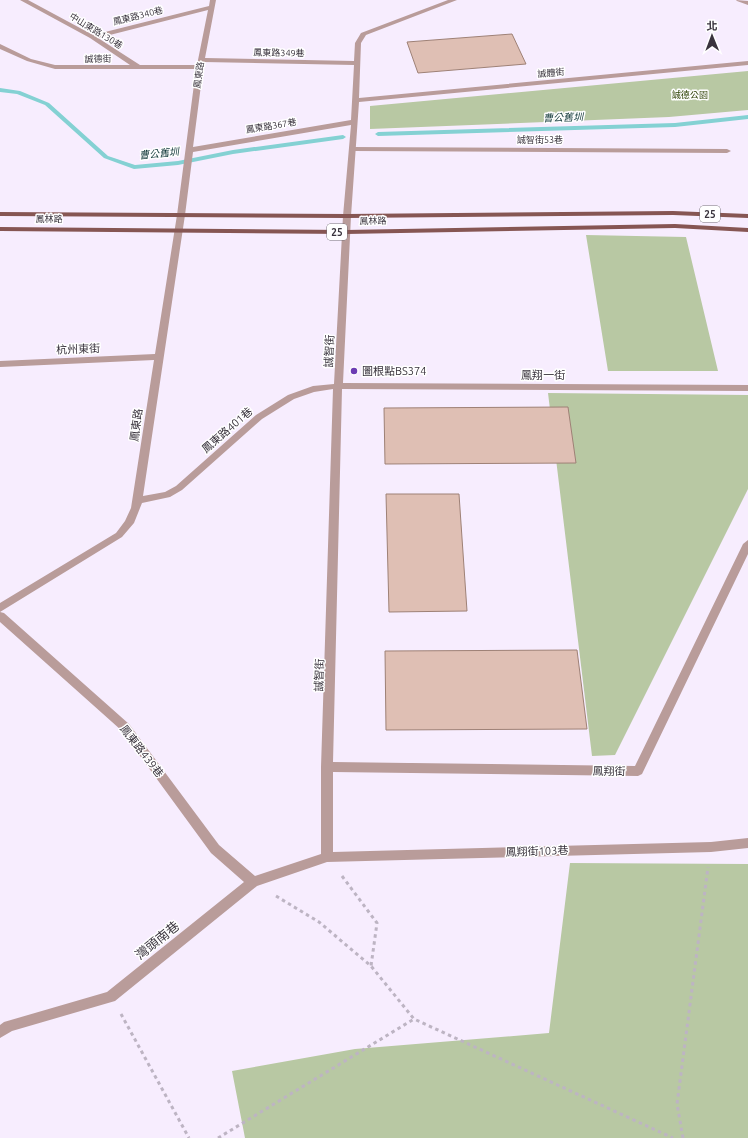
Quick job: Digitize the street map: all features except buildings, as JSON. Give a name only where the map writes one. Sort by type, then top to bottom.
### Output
[{"type":"main road","name":"鳳林路","points":[[0,214],[347,216],[673,213],[748,216]]},
{"type":"main road","name":"鳳林路","points":[[0,229],[346,232],[674,226],[748,230]]},
{"type":"street","name":"中山東路130巷","points":[[23,0],[92,37],[138,67]]},
{"type":"street","name":"誠智街","points":[[327,857],[327,767],[338,386],[347,216],[355,122],[356,63],[358,43],[363,34],[454,0]]},
{"type":"street","points":[[739,0],[748,3]]},
{"type":"street","name":"鳳東路340巷","points":[[92,37],[214,2]]},
{"type":"street","name":"鳳東路","points":[[0,608],[119,535],[129,523],[136,508],[158,357],[179,230],[201,64],[214,2]]},
{"type":"street","name":"誠德街","points":[[0,46],[29,60],[55,67],[138,67],[201,64]]},
{"type":"street","name":"鳳東路349巷","points":[[201,64],[356,63]]},
{"type":"street","name":"誠體街","points":[[356,100],[748,63]]},
{"type":"street","name":"鳳東路367巷","points":[[189,150],[355,122]]},
{"type":"street","name":"誠智街53巷","points":[[353,149],[727,151]]},
{"type":"street","name":"杭州東街","points":[[0,364],[158,357]]},
{"type":"street","name":"鳳翔一街","points":[[338,386],[748,388]]},
{"type":"street","name":"鳳東路401巷","points":[[137,500],[167,495],[179,488],[259,417],[291,397],[312,389],[338,386]]},
{"type":"street","name":"鳳翔街","points":[[327,767],[638,771],[748,544]]},
{"type":"street","name":"鳳東路439巷","points":[[0,616],[125,727],[215,849],[253,882]]},
{"type":"street","name":"鳳翔街103巷","points":[[327,857],[711,847],[748,843]]},
{"type":"street","name":"灣頭南巷","points":[[0,1032],[9,1026],[111,996],[253,882],[327,857]]},
{"type":"path","points":[[683,1138],[677,1104],[711,847]]},
{"type":"path","points":[[327,857],[377,923],[371,966]]},
{"type":"path","points":[[253,882],[319,922],[371,966],[414,1018],[673,1138]]},
{"type":"path","points":[[111,996],[189,1138]]},
{"type":"path","points":[[218,1138],[414,1018]]},
{"type":"green space","name":"誠德公園","points":[[748,71],[748,110],[669,117],[370,129],[370,106]]},
{"type":"green space","points":[[586,235],[686,237],[718,371],[608,371]]},
{"type":"green space","points":[[548,393],[748,395],[748,489],[615,755],[592,756]]},
{"type":"green space","points":[[570,863],[748,864],[748,1138],[245,1138],[232,1071],[355,1049],[549,1033]]},
{"type":"waterway","name":"曹公舊圳","points":[[0,90],[18,92],[47,104],[106,157],[134,167],[178,163],[233,152],[343,137]]},
{"type":"waterway","name":"曹公舊圳","points":[[378,134],[675,125],[748,117]]},
{"type":"place","name":"圖根點BS374","points":[[354,371]]}]
